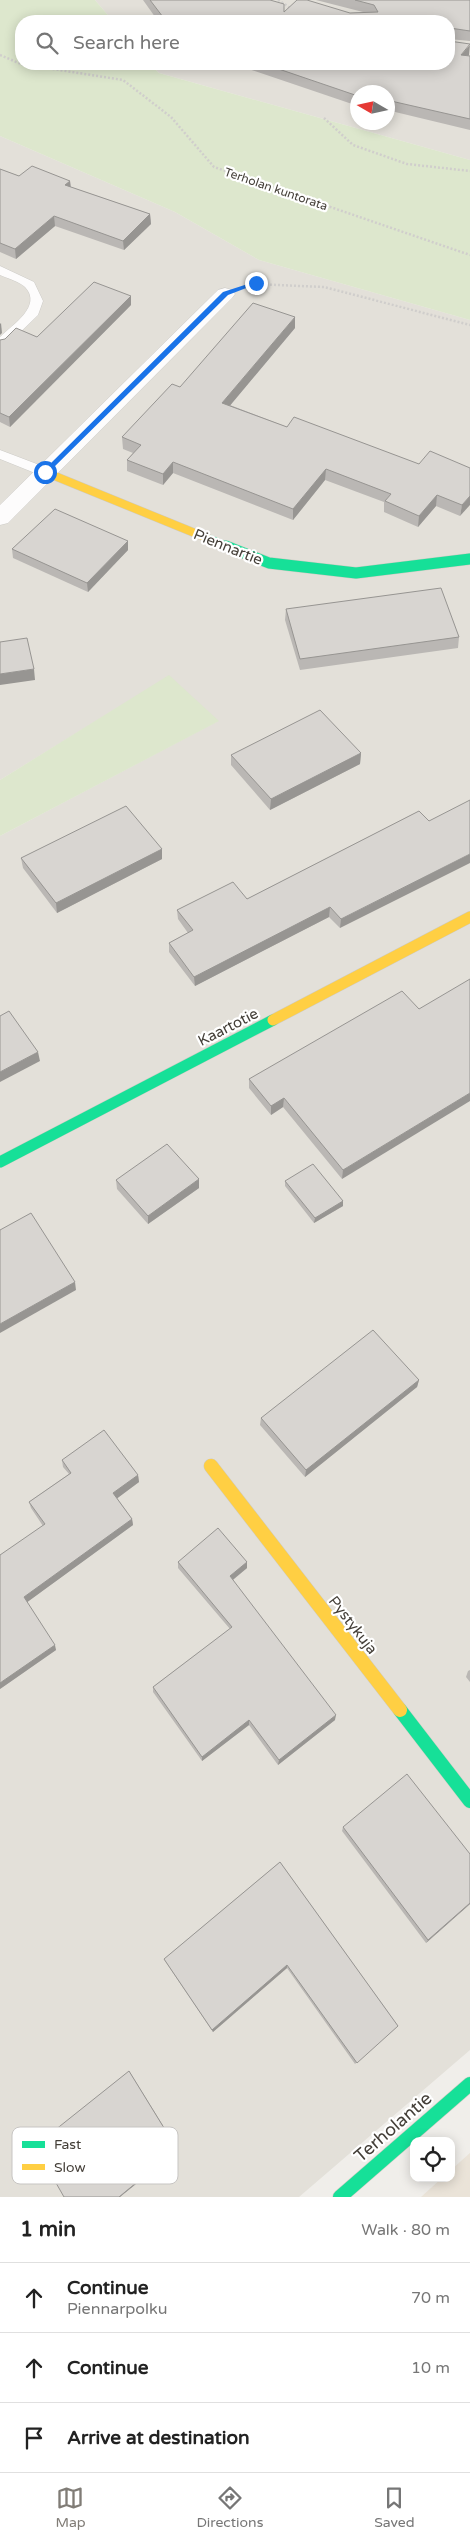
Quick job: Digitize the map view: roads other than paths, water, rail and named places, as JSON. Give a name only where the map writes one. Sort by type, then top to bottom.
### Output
[{"type":"street","points":[[0,518],[226,294]]},
{"type":"street","name":"Piennartie","points":[[45,472],[270,563],[356,573],[470,559]]},
{"type":"street","name":"Kaartotie","points":[[0,1162],[470,917]]},
{"type":"street","name":"Pystykuja","points":[[211,1466],[470,1801]]},
{"type":"street","name":"Terholantie","points":[[340,2197],[470,2084]]},
{"type":"lane","points":[[0,270],[30,285],[37,301],[34,312],[0,344]]},
{"type":"lane","name":"Piennartie","points":[[0,454],[45,472]]}]
